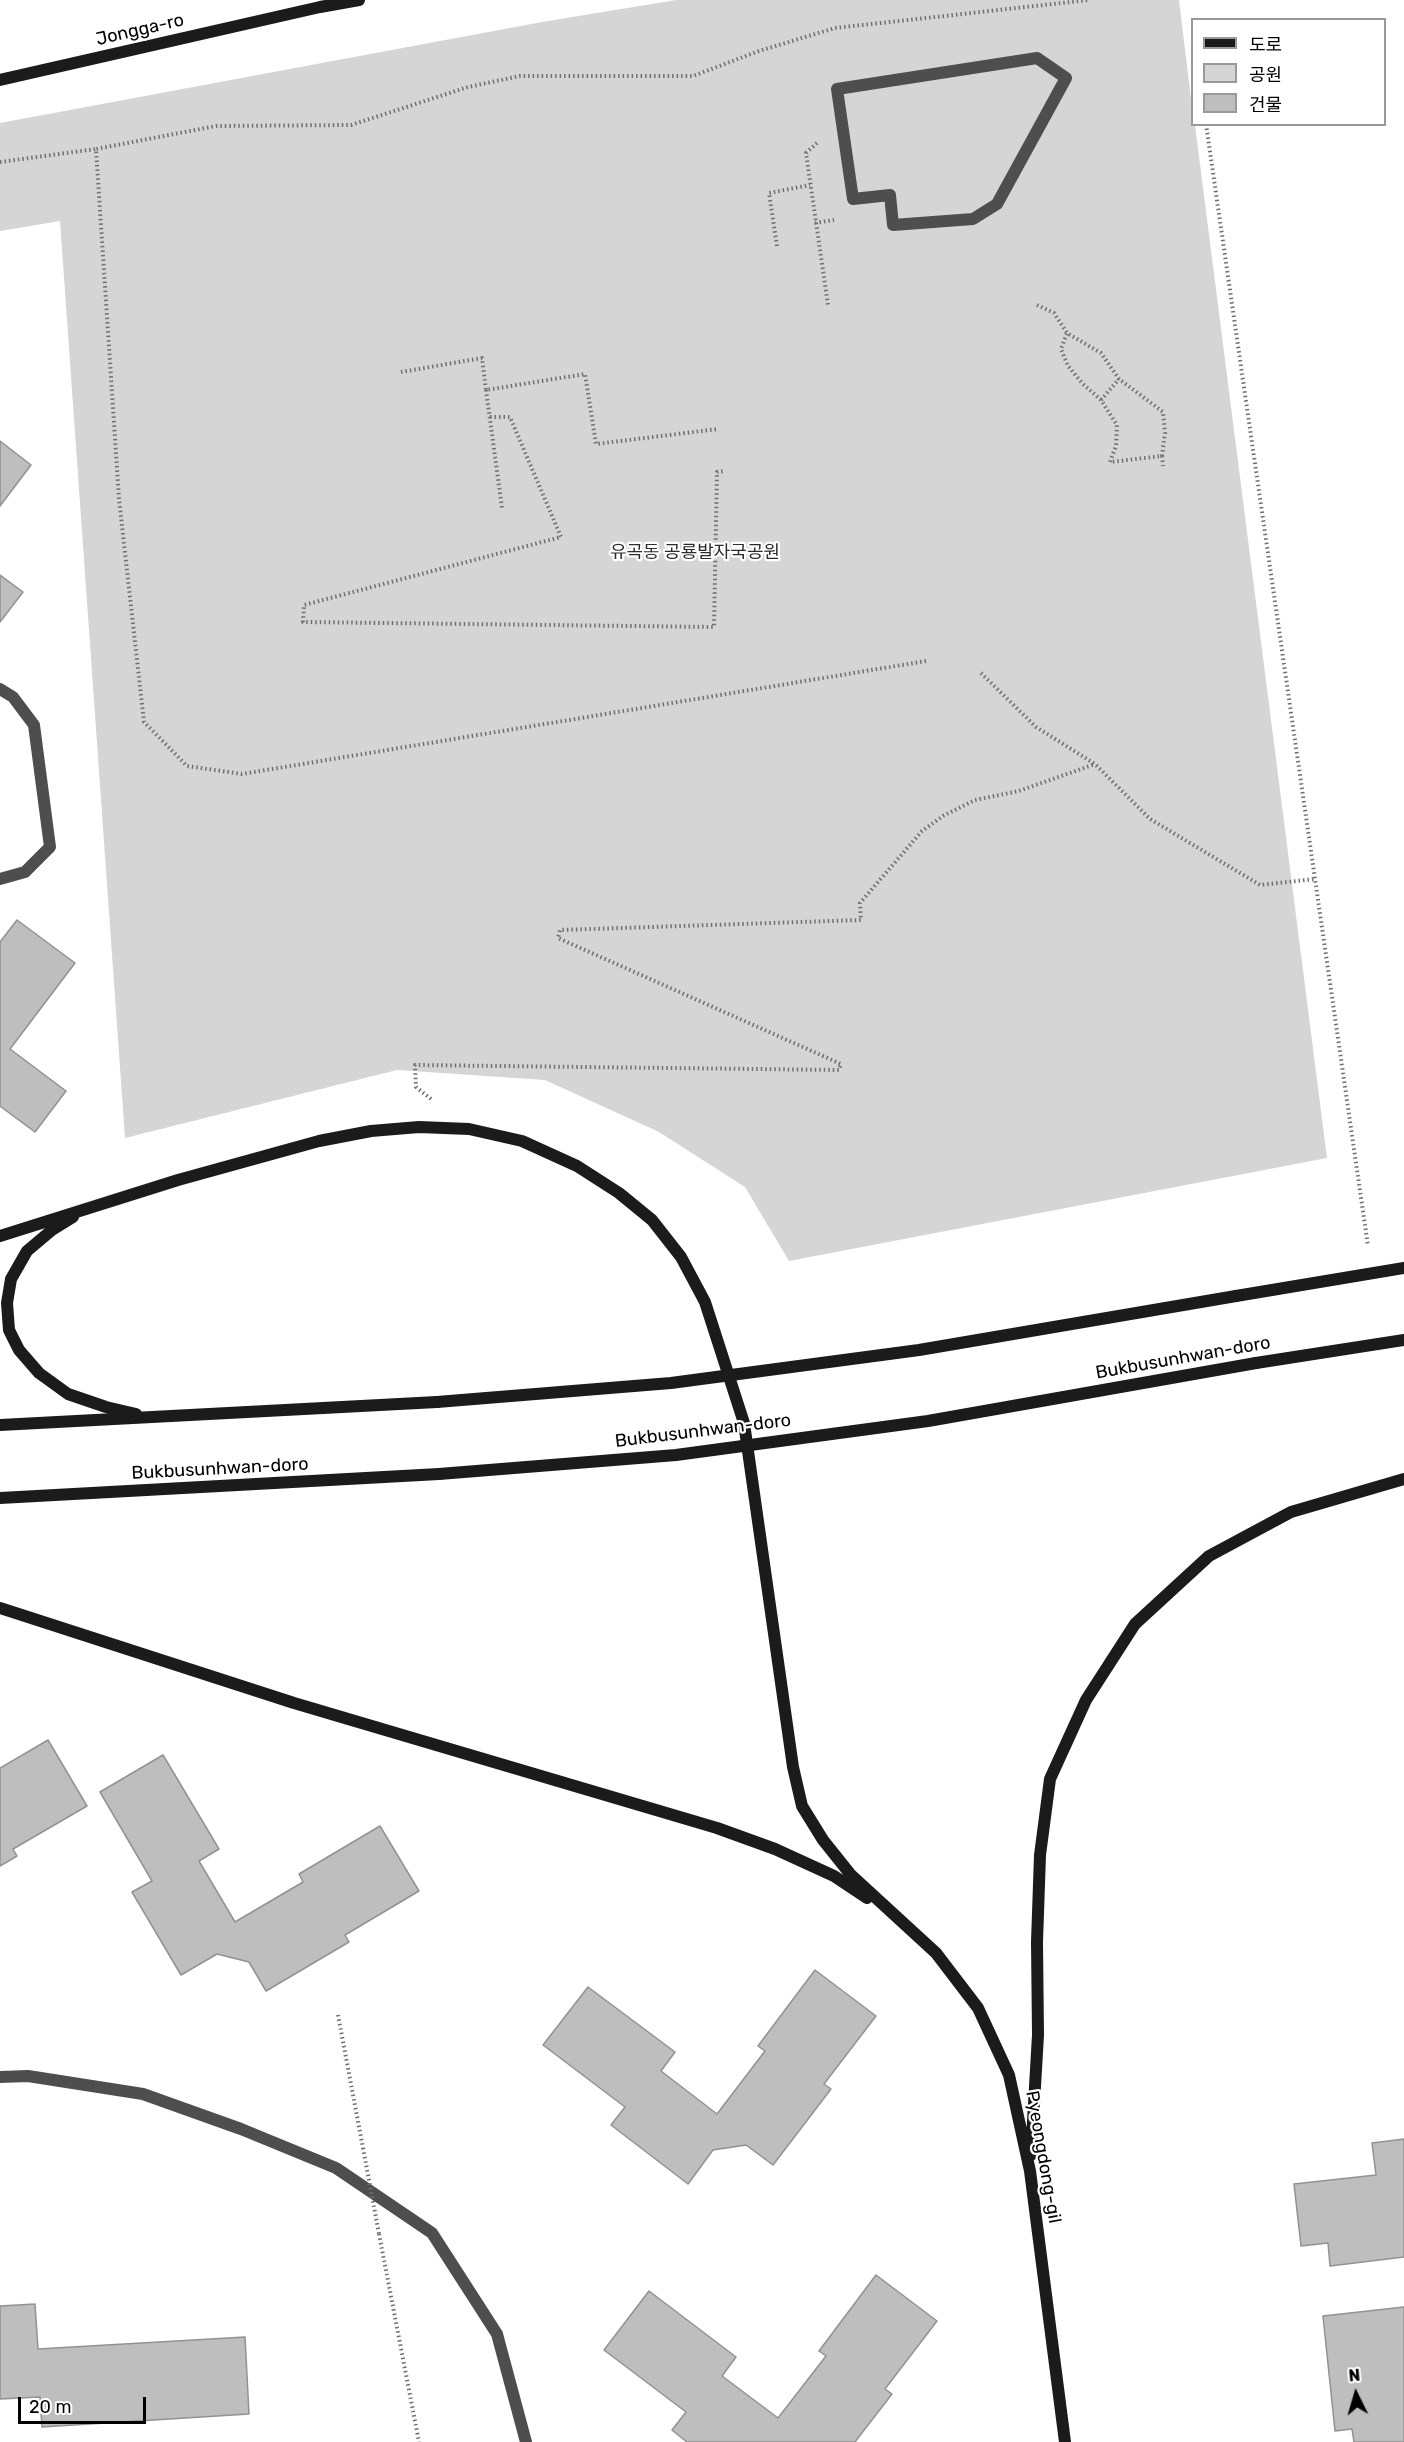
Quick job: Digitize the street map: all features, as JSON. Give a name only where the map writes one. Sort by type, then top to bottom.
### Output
[{"type":"main road","name":"Jongga-ro","points":[[0,80],[359,0]]},
{"type":"main road","points":[[0,1236],[89,1207],[319,1141],[371,1131],[419,1127],[469,1129],[522,1141],[577,1166],[619,1192],[652,1220],[681,1257],[705,1302],[744,1423],[793,1767],[802,1806],[823,1840],[851,1875],[896,1916]]},
{"type":"main road","points":[[89,1207],[52,1230],[27,1251],[11,1279],[7,1303],[9,1330],[19,1350],[39,1373],[69,1394],[106,1407],[154,1418]]},
{"type":"main road","points":[[0,1425],[437,1402],[683,1381],[919,1350],[1404,1268]]},
{"type":"main road","name":"Bukbusunhwan-doro","points":[[0,1498],[439,1474],[676,1455],[905,1424],[1256,1363],[1404,1340]]},
{"type":"main road","points":[[1030,2171],[1038,2035],[1037,1942],[1040,1855],[1050,1779],[1086,1700],[1135,1624],[1209,1556],[1292,1512],[1404,1479]]},
{"type":"main road","points":[[0,1608],[294,1703],[717,1828],[775,1849],[834,1876],[896,1916]]},
{"type":"main road","name":"Pyeongdong-gil","points":[[896,1916],[936,1953],[978,2008],[1009,2075],[1030,2171],[1065,2442]]},
{"type":"street","points":[[1037,58],[1066,78],[997,204],[974,219],[893,225],[890,195],[853,199],[841,119],[837,89],[1037,58]]},
{"type":"street","points":[[0,689],[13,697],[34,725],[50,847],[25,872],[0,879]]},
{"type":"street","points":[[0,2077],[28,2076],[143,2094],[241,2129],[336,2168],[432,2233],[497,2334],[526,2442]]},
{"type":"path","points":[[0,162],[96,149],[216,126],[351,125],[468,87],[520,76],[693,76],[759,51],[835,28],[1089,0]]},
{"type":"path","points":[[828,305],[806,153],[841,119]]},
{"type":"path","points":[[1206,126],[1372,1274]]},
{"type":"path","points":[[96,149],[119,500],[144,722],[187,766],[242,774],[926,661]]},
{"type":"path","points":[[777,246],[769,193],[810,185]]},
{"type":"path","points":[[1037,305],[1054,313],[1067,333],[1101,353],[1119,379],[1163,412],[1165,433],[1163,466]]},
{"type":"path","points":[[1067,333],[1061,349],[1068,366],[1101,400],[1117,425],[1116,446],[1110,462],[1162,456]]},
{"type":"path","points":[[400,372],[482,358],[502,508]]},
{"type":"path","points":[[486,390],[585,374],[596,444],[718,429]]},
{"type":"path","points":[[1101,400],[1119,379]]},
{"type":"path","points":[[490,417],[510,417],[561,537],[304,605],[303,622],[714,627],[717,472],[724,471]]},
{"type":"path","points":[[981,673],[1036,727],[1095,764],[1150,819],[1260,885],[1315,879]]},
{"type":"path","points":[[415,1065],[839,1070],[841,1064],[558,938],[560,930],[861,920],[860,903],[922,831],[943,816],[975,800],[1019,791],[1095,764]]},
{"type":"path","points":[[338,2015],[419,2442]]},
{"type":"green space","name":"유곡동 공룡발자국공원","points":[[676,0],[1179,0],[1191,99],[1191,126],[1195,126],[1327,1158],[789,1261],[745,1187],[659,1132],[545,1080],[397,1070],[125,1138],[60,221],[0,231],[0,123],[542,22]]},
{"type":"building","points":[[0,441],[31,465],[0,506]]},
{"type":"building","points":[[0,575],[23,592],[0,622]]},
{"type":"building","points":[[17,920],[75,963],[10,1049],[66,1091],[35,1132],[0,1106],[0,942]]},
{"type":"building","points":[[48,1740],[87,1806],[13,1849],[17,1856],[0,1866],[0,1768]]},
{"type":"building","points":[[163,1755],[219,1849],[199,1861],[235,1922],[303,1882],[299,1874],[380,1826],[419,1891],[345,1935],[349,1942],[266,1991],[249,1962],[217,1954],[181,1975],[132,1892],[152,1881],[100,1792]]},
{"type":"building","points":[[815,1970],[876,2016],[824,2084],[831,2089],[773,2165],[746,2145],[713,2150],[688,2184],[611,2125],[625,2107],[543,2045],[588,1987],[675,2052],[661,2071],[717,2114],[765,2051],[758,2046]]},
{"type":"building","points":[[1404,2139],[1404,2257],[1330,2266],[1328,2243],[1301,2246],[1294,2184],[1376,2175],[1372,2143]]},
{"type":"building","points":[[876,2275],[937,2321],[885,2389],[892,2394],[855,2442],[687,2442],[672,2430],[686,2412],[604,2350],[649,2291],[736,2357],[722,2376],[778,2418],[826,2356],[819,2351]]},
{"type":"building","points":[[35,2304],[38,2349],[245,2337],[249,2414],[42,2427],[40,2397],[0,2399],[0,2306]]},
{"type":"building","points":[[1404,2307],[1404,2442],[1354,2442],[1352,2429],[1335,2431],[1323,2316]]}]
